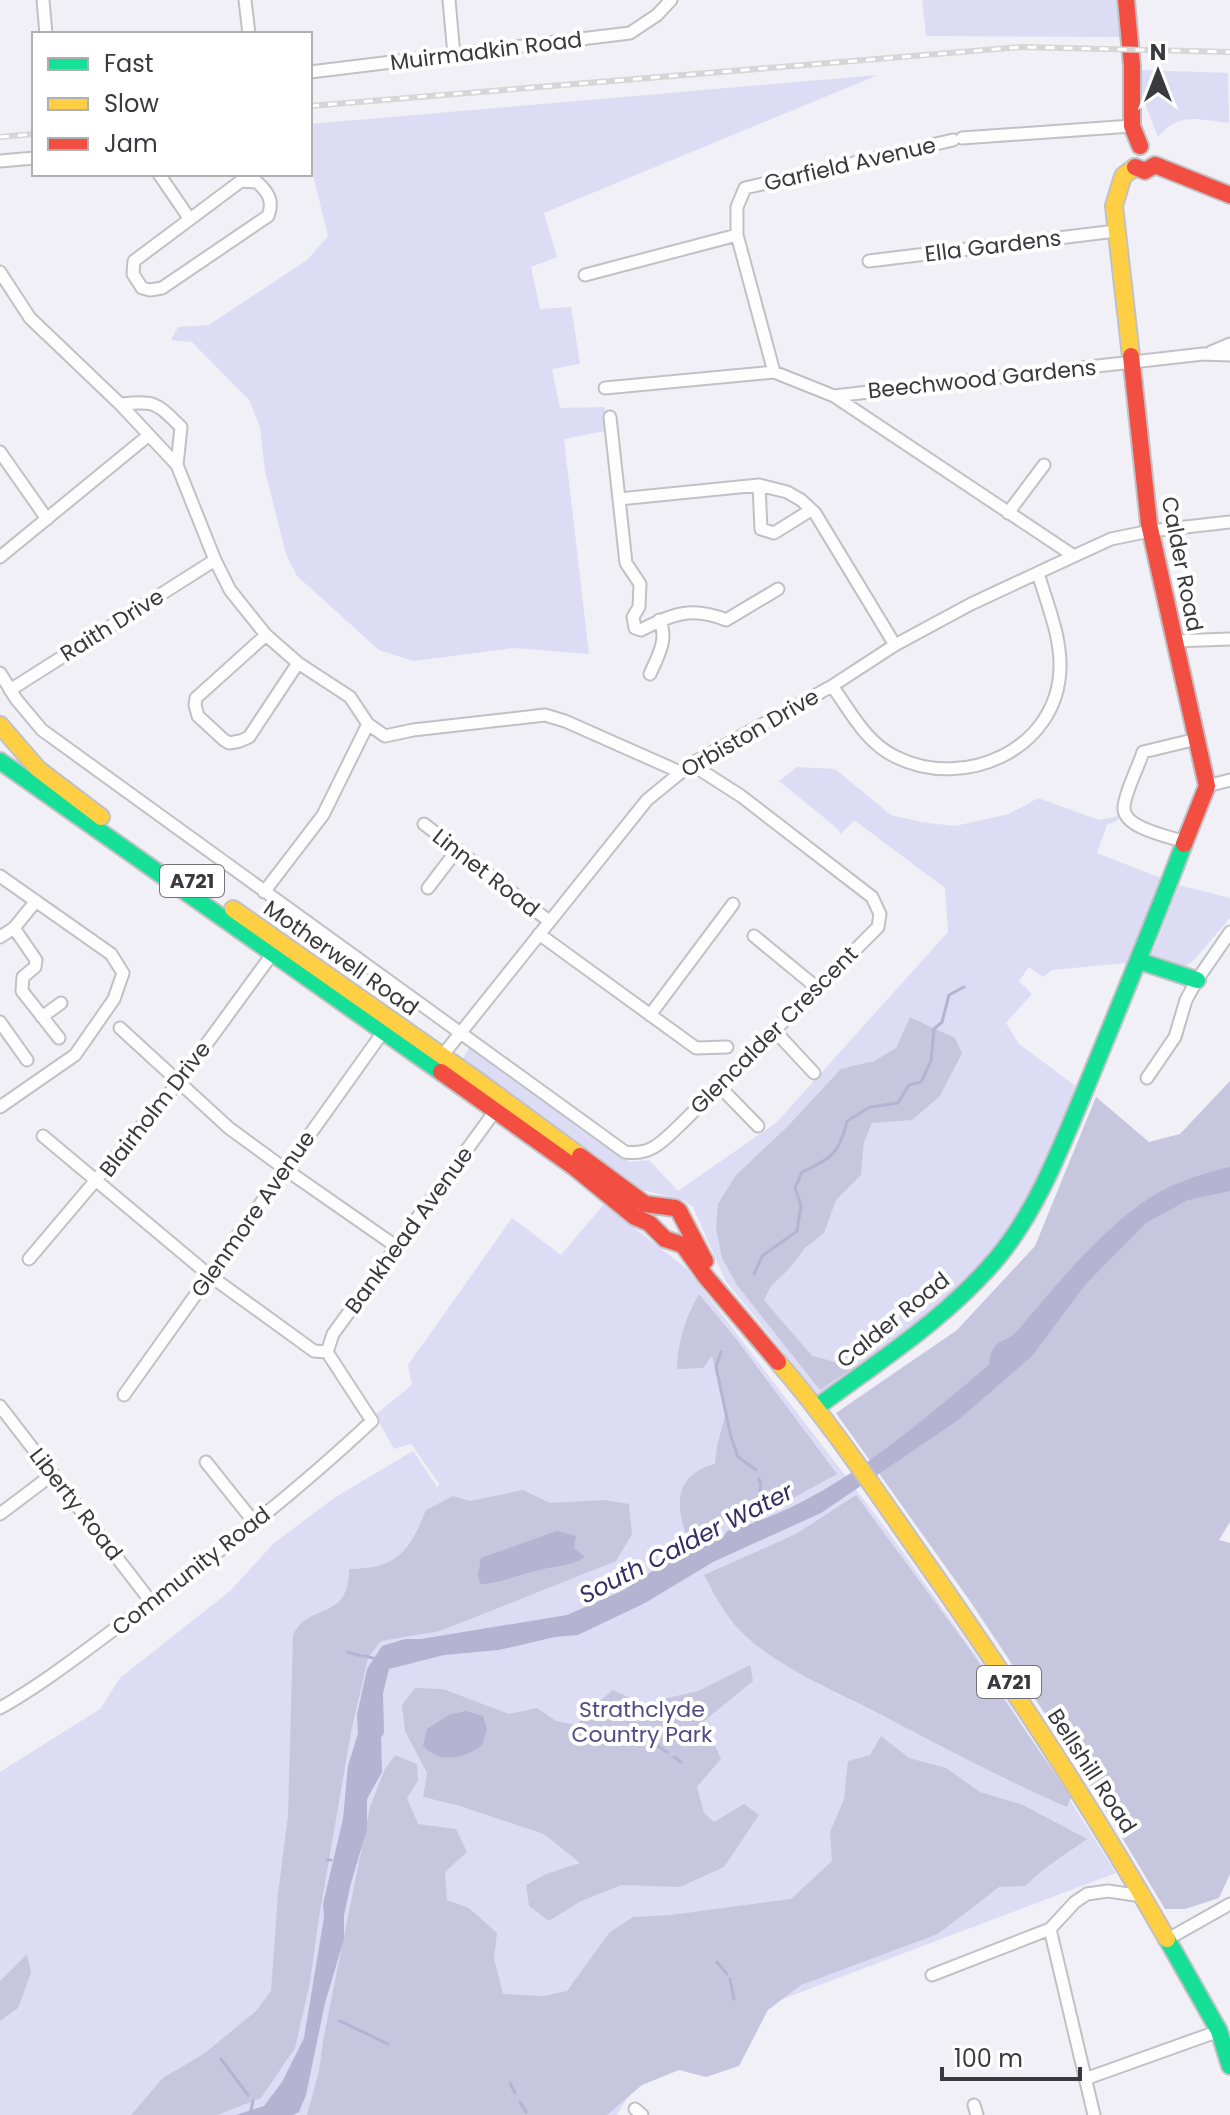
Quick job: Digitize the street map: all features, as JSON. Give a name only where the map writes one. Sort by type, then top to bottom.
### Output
[{"type":"main road","points":[[1126,0],[1132,66],[1132,126],[1140,146]]},
{"type":"main road","points":[[1140,146],[1148,146],[1155,151],[1157,158],[1155,165],[1145,171],[1135,167],[1132,155],[1140,146]]},
{"type":"main road","points":[[1155,165],[1230,195]]},
{"type":"main road","name":"Calder Road","points":[[817,1407],[947,1311],[998,1257],[1026,1219],[1056,1158],[1139,961],[1207,786],[1150,531],[1130,362],[1114,206],[1123,176],[1135,167]]},
{"type":"main road","name":"Motherwell Road","points":[[1,731],[38,769],[112,826],[442,1056],[645,1204],[664,1208]]},
{"type":"main road","name":"Motherwell Road","points":[[0,761],[574,1167],[635,1217],[654,1227]]},
{"type":"main road","points":[[1139,961],[1197,980]]},
{"type":"main road","points":[[654,1227],[656,1214],[664,1208]]},
{"type":"main road","name":"A721","points":[[664,1208],[675,1208],[685,1222],[715,1286]]},
{"type":"main road","points":[[671,1239],[677,1237],[685,1222]]},
{"type":"main road","name":"A721","points":[[654,1227],[665,1239],[683,1245],[817,1407]]},
{"type":"main road","name":"Bellshill Road","points":[[817,1407],[996,1663],[1099,1822],[1219,2031],[1230,2066]]},
{"type":"street","points":[[43,0],[46,32]]},
{"type":"street","points":[[245,0],[249,32]]},
{"type":"street","points":[[449,0],[454,55]]},
{"type":"street","name":"Muirmadkin Road","points":[[312,72],[630,33],[657,15],[671,0]]},
{"type":"street","name":"Garfield Avenue","points":[[774,372],[737,235],[737,207],[745,188],[957,139],[1132,126]]},
{"type":"street","points":[[0,161],[32,158]]},
{"type":"street","points":[[160,176],[189,218]]},
{"type":"street","points":[[241,181],[257,182],[272,202],[268,216],[232,242],[162,288],[142,288],[133,274],[134,261],[189,218],[241,181]]},
{"type":"street","name":"Ella Gardens","points":[[869,261],[1116,231]]},
{"type":"street","points":[[585,275],[737,235]]},
{"type":"street","points":[[0,272],[30,318],[120,404],[177,465],[230,590],[266,635],[298,663],[350,697],[368,724],[385,736],[545,715],[680,772]]},
{"type":"street","points":[[1203,354],[1230,344]]},
{"type":"street","points":[[1203,354],[1230,355]]},
{"type":"street","name":"Beechwood Gardens","points":[[834,396],[1203,354]]},
{"type":"street","points":[[605,388],[774,372]]},
{"type":"street","name":"Beechwood Gardens","points":[[774,372],[834,396],[1074,556]]},
{"type":"street","points":[[120,404],[149,402],[158,405],[181,427],[177,465]]},
{"type":"street","points":[[610,417],[626,563],[640,584],[641,595],[633,623],[635,628],[641,630],[659,620],[691,611],[726,620],[778,589]]},
{"type":"street","points":[[0,557],[149,435]]},
{"type":"street","points":[[0,452],[47,519]]},
{"type":"street","points":[[1008,513],[1044,465]]},
{"type":"street","points":[[619,499],[759,485],[782,489],[811,510],[895,645]]},
{"type":"street","points":[[759,485],[761,529],[767,532],[774,533],[811,510]]},
{"type":"street","name":"Orbiston Drive","points":[[442,1056],[647,800],[691,764],[971,604],[1111,539],[1150,531],[1230,522]]},
{"type":"street","name":"Raith Drive","points":[[10,690],[215,560]]},
{"type":"street","points":[[832,686],[872,742],[896,757],[915,764],[957,770],[994,761],[1028,738],[1053,705],[1060,671],[1059,653],[1038,573]]},
{"type":"street","points":[[650,674],[663,641],[664,629],[659,620]]},
{"type":"street","points":[[266,635],[196,698],[198,716],[224,740],[235,743],[249,737],[298,663]]},
{"type":"street","points":[[1175,641],[1230,639]]},
{"type":"street","name":"Motherwell Road","points":[[0,673],[42,730],[459,1034]]},
{"type":"street","points":[[264,892],[323,815],[368,724]]},
{"type":"street","points":[[1186,842],[1135,825],[1126,818],[1123,808],[1143,752],[1197,739]]},
{"type":"street","name":"Glencalder Crescent","points":[[459,1034],[625,1152],[638,1154],[654,1150],[878,927],[880,914],[872,897],[741,796],[691,764]]},
{"type":"street","points":[[1207,786],[1230,780]]},
{"type":"street","name":"Linnet Road","points":[[424,824],[549,921]]},
{"type":"street","points":[[428,888],[457,850]]},
{"type":"street","points":[[0,876],[111,954],[123,973],[114,999],[75,1055],[0,1106]]},
{"type":"street","points":[[0,937],[14,928],[36,901]]},
{"type":"street","points":[[650,1015],[733,904]]},
{"type":"street","points":[[14,928],[36,960],[35,967],[23,977],[22,991],[59,1038]]},
{"type":"street","points":[[1147,1078],[1175,1037],[1186,1000],[1197,980],[1230,932]]},
{"type":"street","points":[[539,934],[696,1048],[727,1047]]},
{"type":"street","points":[[754,936],[816,987]]},
{"type":"street","name":"Blairholm Drive","points":[[29,1259],[178,1083],[273,953]]},
{"type":"street","points":[[42,1017],[61,1003]]},
{"type":"street","points":[[0,1022],[27,1060]]},
{"type":"street","points":[[120,1028],[229,1128],[397,1247]]},
{"type":"street","points":[[774,1030],[814,1073]]},
{"type":"street","name":"Glenmore Avenue","points":[[124,1395],[383,1032]]},
{"type":"street","points":[[719,1086],[758,1126]]},
{"type":"street","name":"Bankhead Avenue","points":[[327,1352],[333,1334],[495,1111]]},
{"type":"street","points":[[43,1136],[209,1275],[314,1351],[327,1352]]},
{"type":"street","name":"Community Road","points":[[0,1708],[152,1603],[325,1466],[372,1421],[327,1352]]},
{"type":"street","name":"Liberty Road","points":[[0,1406],[152,1603]]},
{"type":"street","points":[[206,1462],[254,1522]]},
{"type":"street","points":[[0,1514],[53,1474]]},
{"type":"street","points":[[932,1975],[1050,1929],[1075,1902],[1087,1894],[1108,1891],[1142,1896]]},
{"type":"street","points":[[1168,1939],[1230,1904]]},
{"type":"street","points":[[1050,1929],[1094,2115]]},
{"type":"street","points":[[1085,2079],[1219,2031]]},
{"type":"green space","points":[[922,0],[1116,0],[1120,37],[926,36]]},
{"type":"green space","points":[[1139,70],[1228,73],[1229,123],[1182,120],[1158,137],[1143,98]]},
{"type":"green space","points":[[878,75],[544,213],[557,257],[531,267],[540,309],[571,307],[580,364],[552,369],[560,408],[605,407],[605,431],[564,439],[589,654],[513,648],[414,661],[379,650],[297,576],[286,554],[265,471],[260,427],[249,400],[192,342],[171,340],[178,327],[209,325],[307,260],[328,236],[312,171],[312,124]]},
{"type":"green space","points":[[797,767],[835,769],[891,815],[921,822],[955,826],[1009,814],[1038,798],[1099,820],[1118,816],[1118,820],[1107,825],[1097,853],[1161,878],[1127,963],[1052,970],[1043,977],[1029,967],[1019,981],[1032,994],[1006,1023],[1019,1044],[1077,1087],[1051,1154],[1020,1213],[990,1256],[948,1302],[820,1397],[725,1280],[693,1207],[683,1200],[643,1190],[462,1060],[470,1046],[630,1162],[649,1160],[678,1191],[777,1122],[948,932],[945,888],[854,820],[841,834],[779,781]]},
{"type":"green space","points":[[1179,885],[1230,898],[1230,918],[1193,961],[1184,967],[1151,957]]},
{"type":"green space","points":[[910,1017],[955,1038],[962,1053],[940,1096],[912,1120],[872,1123],[864,1142],[861,1175],[836,1200],[824,1233],[805,1248],[771,1286],[764,1300],[812,1356],[855,1367],[820,1390],[737,1285],[722,1258],[716,1228],[718,1204],[736,1175],[787,1127],[841,1069],[874,1061],[896,1048]]},
{"type":"green space","points":[[1230,1081],[1230,1522],[1219,1540],[1230,1543],[1230,1874],[1219,1898],[1185,1909],[1165,1909],[1071,1753],[970,1601],[836,1413],[957,1330],[1035,1246],[1096,1097],[1149,1142],[1180,1134]]},
{"type":"green space","name":"Strathclyde Country Park","points":[[604,1204],[687,1269],[887,1530],[997,1685],[1116,1873],[780,2000],[639,2079],[617,2115],[0,2115],[0,1772],[100,1709],[120,1678],[230,1591],[274,1543],[334,1498],[413,1451],[437,1487],[440,1485],[411,1444],[394,1449],[375,1415],[412,1385],[408,1365],[512,1218],[561,1255]]},
{"type":"green space","points":[[699,1294],[837,1474],[777,1507],[712,1524],[690,1544],[682,1518],[681,1495],[691,1476],[715,1464],[727,1409],[712,1356],[703,1368],[677,1369],[683,1330]]},
{"type":"green space","points":[[523,1490],[550,1503],[604,1500],[629,1504],[632,1534],[616,1561],[440,1631],[381,1641],[368,1658],[351,1732],[310,1982],[295,2048],[261,2098],[217,2115],[131,2115],[163,2078],[205,2053],[256,2011],[271,1991],[278,1894],[288,1816],[293,1635],[309,1618],[343,1597],[349,1569],[379,1566],[399,1555],[414,1537],[426,1510],[453,1496],[470,1501]]},
{"type":"green space","points":[[856,1495],[966,1644],[1071,1797],[1067,1807],[792,1669],[749,1639],[723,1609],[704,1575],[796,1534]]},
{"type":"green space","points":[[750,1665],[753,1681],[704,1721],[721,1759],[697,1787],[704,1813],[714,1822],[744,1804],[759,1815],[724,1867],[680,1887],[621,1885],[579,1902],[549,1921],[529,1906],[526,1885],[546,1874],[580,1863],[544,1834],[423,1797],[427,1773],[405,1731],[402,1705],[415,1688],[443,1689],[509,1714],[537,1708],[556,1721],[577,1725],[592,1707],[613,1690],[642,1704],[698,1691]]},
{"type":"green space","points":[[881,1736],[909,1758],[946,1768],[980,1792],[1023,1805],[1087,1839],[1025,1886],[999,1887],[938,1934],[801,1985],[768,2010],[739,2066],[706,2077],[679,2070],[642,2085],[607,2115],[307,2115],[319,2071],[370,1807],[385,1769],[395,1755],[417,1764],[418,1781],[407,1798],[418,1824],[456,1829],[467,1852],[445,1872],[447,1900],[469,1908],[497,1933],[494,1958],[503,1994],[543,1996],[567,1991],[609,1933],[633,1917],[791,1899],[832,1861],[830,1832],[844,1799],[848,1761],[870,1755]]},
{"type":"green space","points":[[27,1954],[31,1973],[18,2008],[0,2021],[0,1981]]},
{"type":"shaded area","points":[[1230,1167],[1230,1191],[1188,1200],[1146,1223],[1085,1285],[1032,1356],[957,1421],[821,1513],[713,1562],[645,1603],[578,1635],[499,1650],[444,1655],[389,1669],[383,1693],[382,1772],[367,1799],[367,1829],[351,1883],[344,1915],[344,1939],[325,2003],[306,2095],[299,2112],[293,2115],[236,2115],[264,2106],[282,2082],[304,2038],[324,1917],[323,1904],[343,1819],[348,1766],[358,1733],[357,1715],[367,1669],[382,1646],[405,1639],[567,1615],[624,1590],[666,1562],[723,1537],[727,1531],[764,1519],[833,1484],[898,1439],[989,1365],[996,1345],[1013,1335],[1091,1248],[1133,1210],[1176,1184]]},
{"type":"shaded area","points":[[557,1531],[576,1536],[574,1548],[585,1557],[576,1562],[480,1584],[481,1558]]},
{"type":"shaded area","points":[[465,1711],[483,1716],[487,1729],[482,1745],[468,1754],[452,1758],[437,1755],[423,1746],[427,1729],[449,1715]]},
{"type":"waterway","points":[[754,1274],[762,1256],[797,1231],[801,1205],[795,1188],[802,1172],[833,1154],[847,1121],[870,1107],[898,1103],[909,1085],[921,1082],[931,1061],[934,1029],[942,1022],[949,995],[964,987]]},
{"type":"waterway","points":[[721,1352],[716,1367],[731,1437],[738,1457],[756,1470]]},
{"type":"waterway","name":"South Calder Water","points":[[756,1525],[759,1479]]},
{"type":"waterway","points":[[347,1652],[362,1656]]},
{"type":"waterway","points":[[365,1656],[373,1658]]},
{"type":"waterway","points":[[655,1744],[667,1752]]},
{"type":"waterway","points":[[674,1757],[681,1762]]},
{"type":"waterway","points":[[717,1962],[727,1974]]},
{"type":"waterway","points":[[730,1979],[734,1999]]},
{"type":"waterway","points":[[340,2021],[388,2044]]},
{"type":"waterway","points":[[221,2059],[248,2095]]},
{"type":"waterway","points":[[510,2083],[515,2093]]},
{"type":"waterway","points":[[250,2115],[253,2101]]},
{"type":"waterway","points":[[520,2102],[526,2112]]},
{"type":"railway","points":[[312,106],[1022,47],[1230,52]]},
{"type":"railway","points":[[0,137],[32,134]]},
{"type":"traffic: fast","points":[[0,761],[441,1072]]},
{"type":"traffic: fast","points":[[817,1407],[935,1319],[978,1279],[1013,1238],[1059,1152],[1184,844]]},
{"type":"traffic: fast","points":[[1139,961],[1197,980]]},
{"type":"traffic: fast","points":[[1167,1939],[1219,2031],[1230,2066]]},
{"type":"traffic: slow","points":[[1131,356],[1114,206],[1123,176],[1135,167]]},
{"type":"traffic: slow","points":[[0,725],[38,769],[101,817]]},
{"type":"traffic: slow","points":[[233,909],[580,1156]]},
{"type":"traffic: slow","points":[[778,1362],[852,1457],[986,1650],[1049,1745],[1167,1939]]},
{"type":"traffic: jam","points":[[1126,0],[1132,66],[1132,126],[1140,146]]},
{"type":"traffic: jam","points":[[1135,167],[1145,171],[1155,165],[1230,195]]},
{"type":"traffic: jam","points":[[1131,356],[1149,524],[1207,786],[1184,844]]},
{"type":"traffic: jam","points":[[441,1072],[574,1167],[635,1217],[649,1223],[665,1239],[683,1245],[778,1362]]},
{"type":"traffic: jam","points":[[580,1156],[645,1204],[679,1211],[705,1261]]}]
